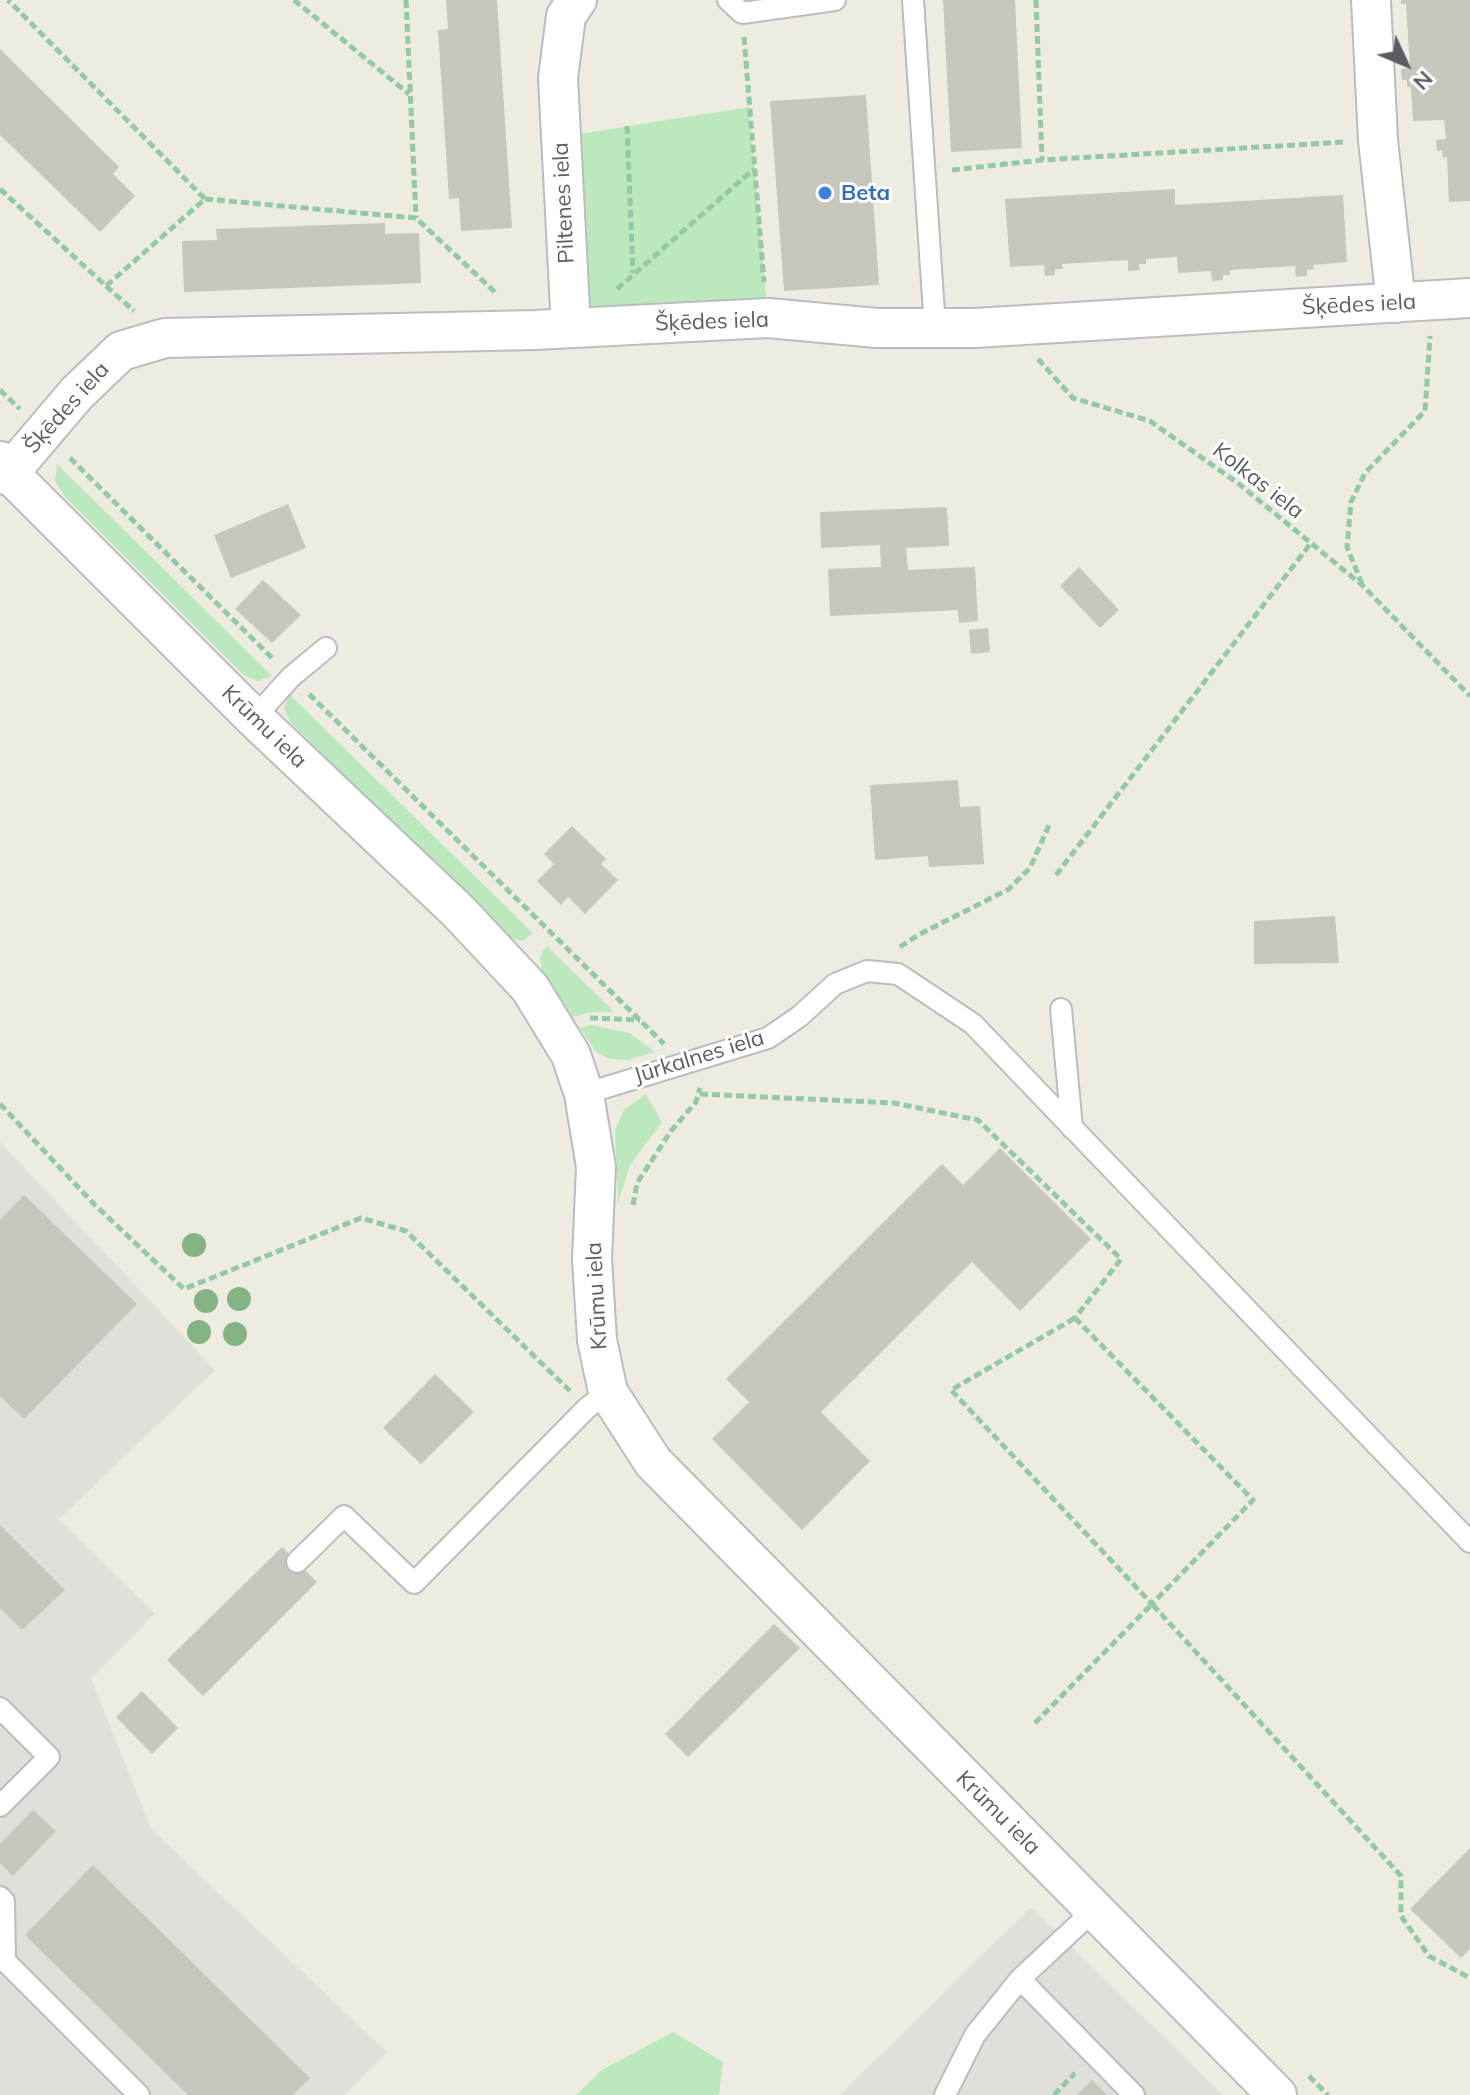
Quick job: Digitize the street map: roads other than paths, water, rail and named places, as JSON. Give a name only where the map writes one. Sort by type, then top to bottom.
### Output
[{"type":"street","name":"Piltenes iela","points":[[550,0],[558,78]]},
{"type":"street","name":"Piltenes iela","points":[[553,329],[558,78],[566,16],[577,0]]},
{"type":"street","points":[[1371,0],[1378,140],[1396,303]]},
{"type":"street","name":"Šķēdes iela","points":[[3,473],[121,351],[165,338],[553,329],[768,318],[877,328],[1007,326],[1452,300]]},
{"type":"street","name":"Krūmu iela","points":[[3,473],[254,718],[459,912],[530,988],[564,1042],[584,1094],[596,1167],[592,1259],[597,1400],[653,1462],[1094,1910],[1292,2084]]},
{"type":"lane","points":[[735,7],[835,0]]},
{"type":"lane","points":[[913,0],[935,328]]},
{"type":"lane","points":[[254,718],[291,677],[326,648]]},
{"type":"lane","name":"Jūrkalnes iela","points":[[584,1094],[682,1061],[768,1038],[800,1016],[835,984],[867,971],[898,974],[973,1024],[1072,1128]]},
{"type":"lane","points":[[1061,1009],[1072,1128],[1470,1542]]},
{"type":"lane","points":[[297,1562],[344,1516],[414,1583],[597,1400]]},
{"type":"lane","points":[[0,1708],[49,1757],[0,1806]]},
{"type":"lane","points":[[0,1897],[4,1901],[5,1961],[139,2095]]},
{"type":"lane","points":[[945,2095],[975,2035],[1020,1979],[1094,1910]]},
{"type":"lane","points":[[1020,1979],[1134,2095]]},
{"type":"place","name":"Beta","points":[[825,193]]}]
